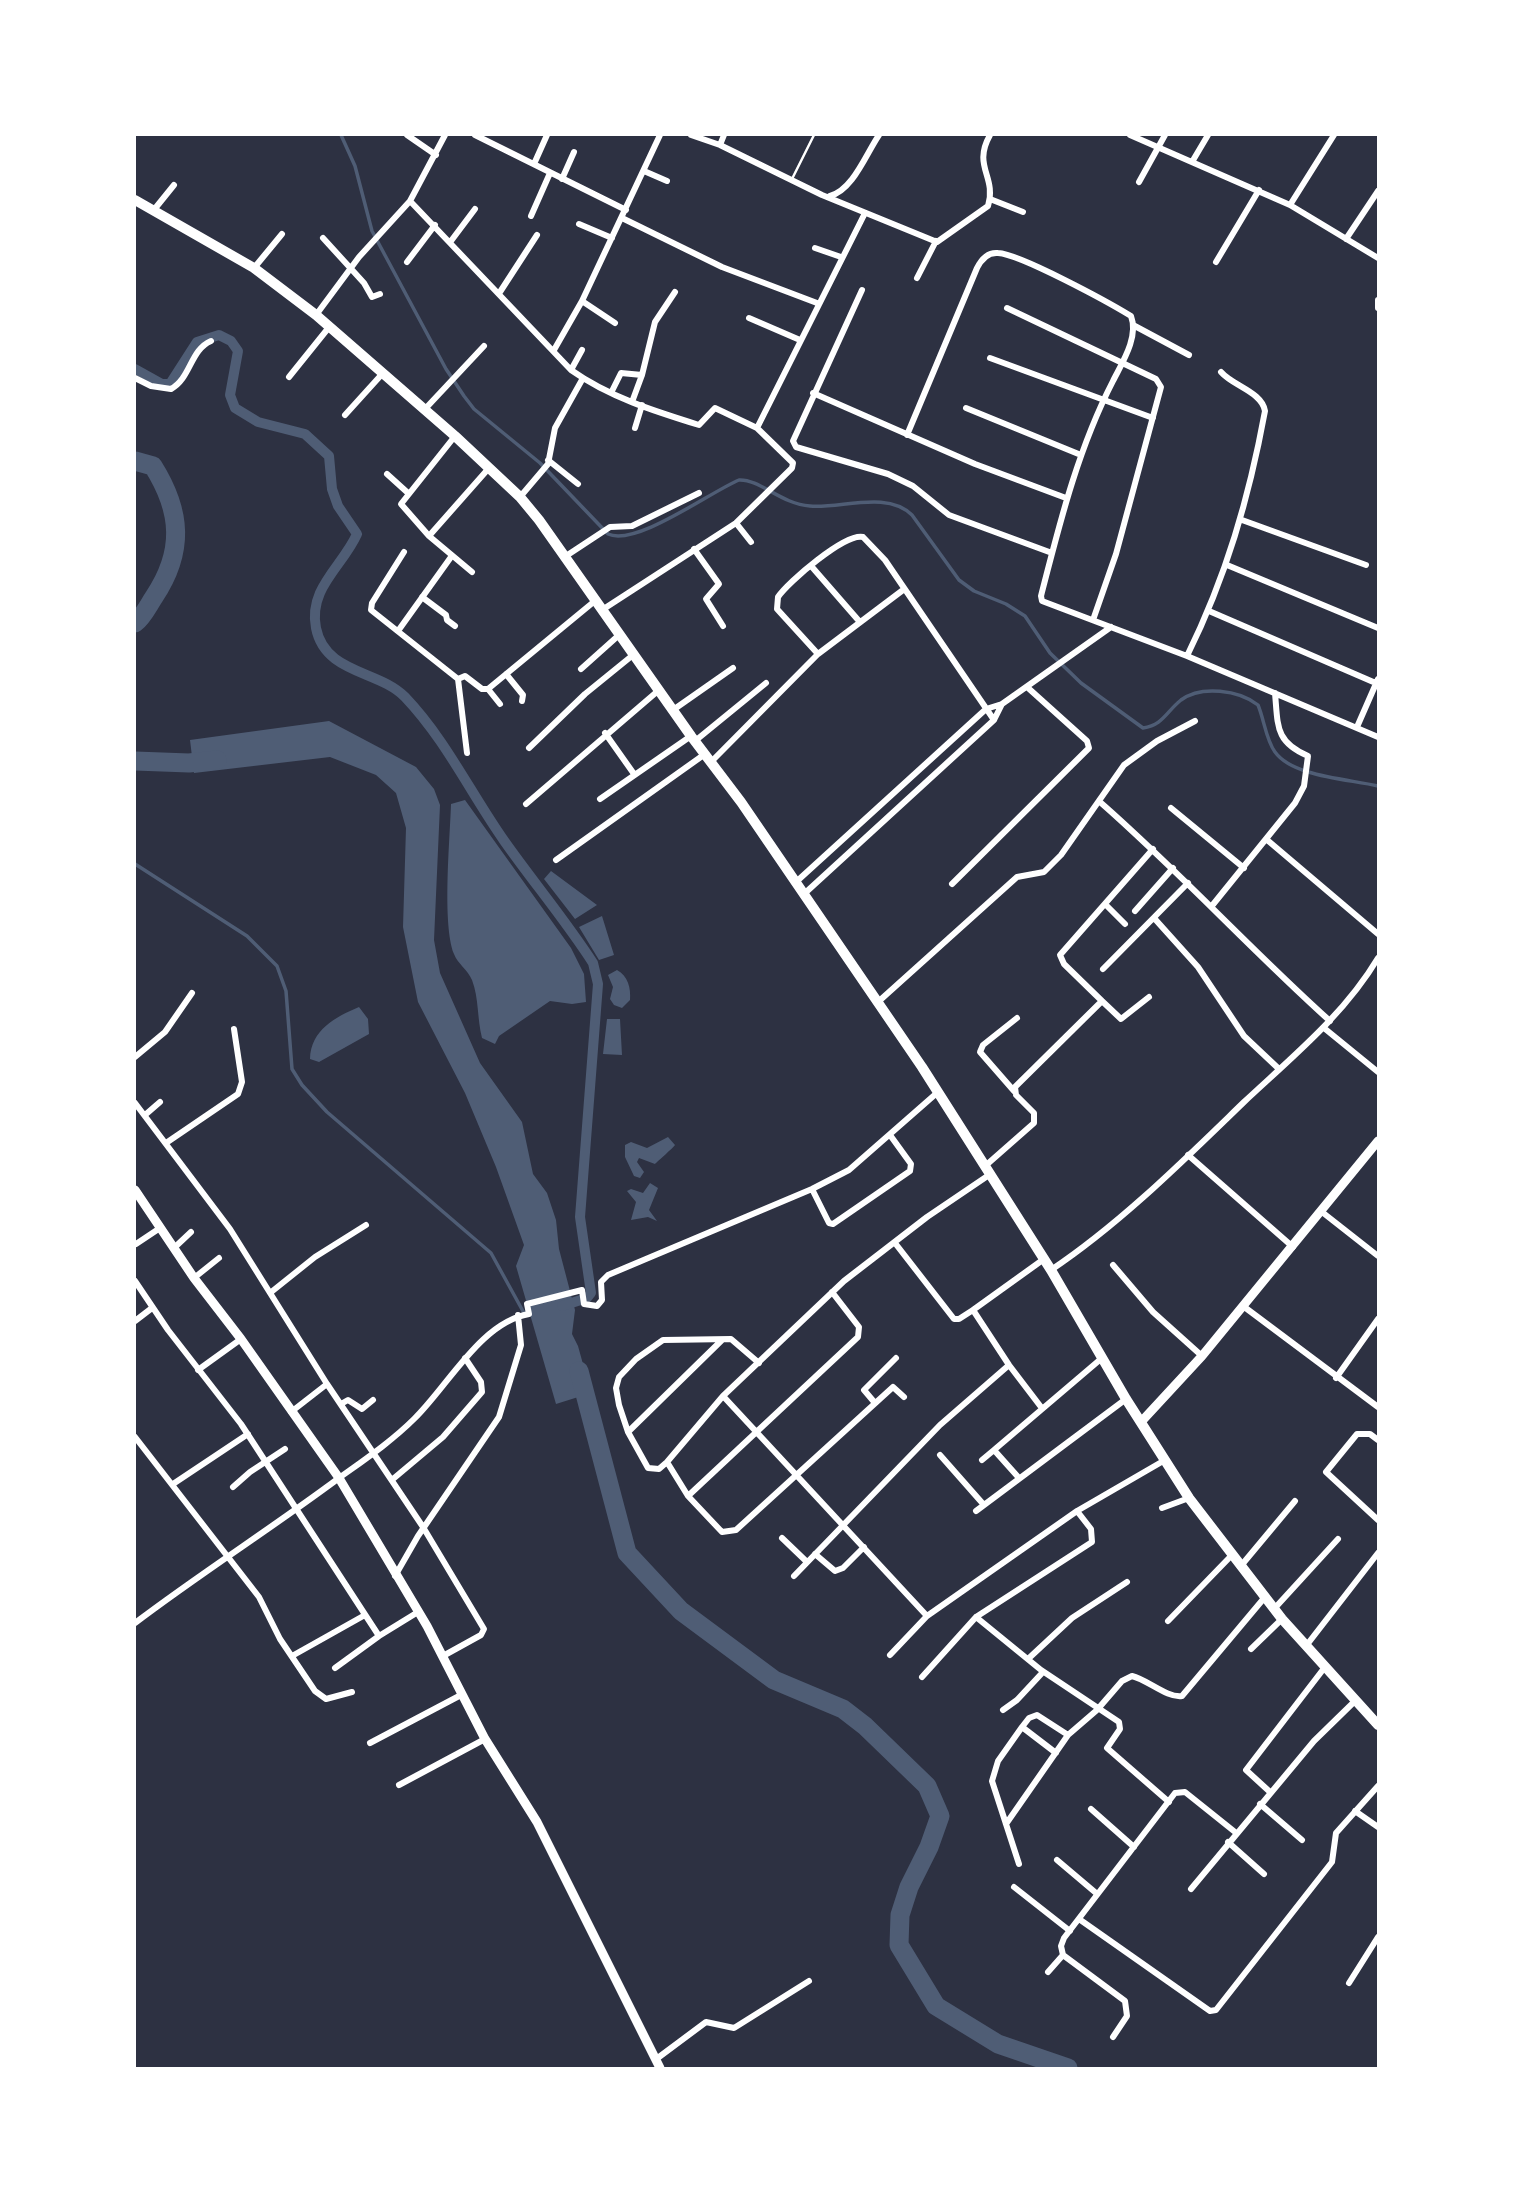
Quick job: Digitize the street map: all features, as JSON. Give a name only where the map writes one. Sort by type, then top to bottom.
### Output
[{"type":"main road","points":[[135,200],[254,268],[316,315],[425,409],[520,497],[566,556],[878,1002],[1051,1270],[1126,1399],[1189,1498],[1282,1619],[1378,1724]]},
{"type":"main road","points":[[1141,1422],[1202,1356],[1378,1141]]},
{"type":"main road","points":[[136,1194],[339,1478],[418,1612],[485,1739],[537,1822],[657,2064]]},
{"type":"street","points":[[407,135],[436,155]]},
{"type":"street","points":[[316,315],[350,269],[410,201],[446,135]]},
{"type":"street","points":[[475,135],[626,210]]},
{"type":"street","points":[[534,164],[547,135]]},
{"type":"street","points":[[554,351],[582,301],[660,135]]},
{"type":"street","points":[[693,135],[720,145],[790,181],[936,241]]},
{"type":"street","points":[[720,145],[724,135]]},
{"type":"street","points":[[828,197],[849,183],[879,135]]},
{"type":"street","points":[[917,278],[936,241],[987,207],[990,199],[981,153],[990,135]]},
{"type":"street","points":[[1130,135],[1290,205],[1378,258]]},
{"type":"street","points":[[1139,182],[1165,135]]},
{"type":"street","points":[[1192,162],[1208,135]]},
{"type":"street","points":[[1290,205],[1334,135]]},
{"type":"street","points":[[562,179],[574,152]]},
{"type":"street","points":[[644,171],[667,181]]},
{"type":"street","points":[[531,216],[550,173]]},
{"type":"street","points":[[153,211],[174,185]]},
{"type":"street","points":[[1216,262],[1259,190]]},
{"type":"street","points":[[1346,239],[1378,191]]},
{"type":"street","points":[[990,199],[1023,212]]},
{"type":"street","points":[[410,201],[451,240],[571,370],[632,402],[700,425],[715,408],[759,426],[793,464],[774,487],[736,523],[602,610]]},
{"type":"street","points":[[451,240],[475,209]]},
{"type":"street","points":[[759,426],[817,303],[865,213]]},
{"type":"street","points":[[622,218],[722,267],[817,303]]},
{"type":"street","points":[[579,224],[612,238]]},
{"type":"street","points":[[407,262],[435,225]]},
{"type":"street","points":[[254,268],[282,234]]},
{"type":"street","points":[[500,292],[537,235]]},
{"type":"street","points":[[323,238],[364,283],[372,297],[380,294]]},
{"type":"street","points":[[815,248],[841,257]]},
{"type":"street","points":[[906,435],[977,268],[990,255],[1001,253],[1100,298],[1131,316],[1133,325],[1124,365],[1103,402],[1081,454],[1066,498],[1041,596],[1042,601],[1187,656],[1378,737]]},
{"type":"street","points":[[862,290],[793,440],[799,449],[888,474],[913,486],[949,515],[1052,553]]},
{"type":"street","points":[[632,402],[642,375],[655,322],[675,292]]},
{"type":"street","points":[[1378,300],[1378,308]]},
{"type":"street","points":[[582,301],[615,323]]},
{"type":"street","points":[[1007,308],[1159,383],[1153,418],[1116,554],[1093,620]]},
{"type":"street","points":[[750,318],[800,340]]},
{"type":"street","points":[[1133,325],[1189,355]]},
{"type":"street","points":[[289,377],[330,326]]},
{"type":"street","points":[[135,378],[151,386],[171,389],[183,379],[199,350],[211,341]]},
{"type":"street","points":[[425,409],[484,346]]},
{"type":"street","points":[[571,370],[582,350]]},
{"type":"street","points":[[990,358],[1103,402],[1153,418]]},
{"type":"street","points":[[1187,656],[1209,611],[1242,520],[1253,476],[1264,406],[1221,372]]},
{"type":"street","points":[[345,415],[383,373]]},
{"type":"street","points":[[611,393],[621,373],[642,375]]},
{"type":"street","points":[[520,497],[548,462],[559,418],[583,378]]},
{"type":"street","points":[[813,393],[975,464],[1066,498]]},
{"type":"street","points":[[635,428],[642,405]]},
{"type":"street","points":[[966,408],[1081,454]]},
{"type":"street","points":[[455,436],[401,504],[429,536],[472,572]]},
{"type":"street","points":[[548,462],[578,484]]},
{"type":"street","points":[[429,536],[489,468]]},
{"type":"street","points":[[387,474],[408,493]]},
{"type":"street","points":[[566,556],[610,527],[632,526],[699,492]]},
{"type":"street","points":[[1242,520],[1366,565]]},
{"type":"street","points":[[736,523],[751,542]]},
{"type":"street","points":[[818,654],[777,609],[776,603],[782,591],[836,546],[858,536],[874,546],[994,720]]},
{"type":"street","points":[[694,549],[719,584],[706,601],[723,626]]},
{"type":"street","points":[[404,552],[370,608],[458,679],[467,753]]},
{"type":"street","points":[[398,631],[451,557]]},
{"type":"street","points":[[1227,565],[1378,628]]},
{"type":"street","points":[[812,567],[859,621]]},
{"type":"street","points":[[556,860],[708,758],[818,654],[903,590]]},
{"type":"street","points":[[422,597],[446,615],[447,620],[455,626]]},
{"type":"street","points":[[458,679],[465,676],[484,690],[488,689],[596,600]]},
{"type":"street","points":[[1209,611],[1378,682],[1357,727]]},
{"type":"street","points":[[796,882],[986,709],[1002,704],[1111,627]]},
{"type":"street","points":[[581,669],[619,635]]},
{"type":"street","points":[[529,748],[585,694],[633,655]]},
{"type":"street","points":[[673,710],[733,668]]},
{"type":"street","points":[[506,674],[523,695],[522,701]]},
{"type":"street","points":[[600,799],[634,774],[693,739],[766,683]]},
{"type":"street","points":[[952,884],[1089,748],[1087,741],[1029,685]]},
{"type":"street","points":[[488,689],[500,704]]},
{"type":"street","points":[[526,804],[605,733],[659,690]]},
{"type":"street","points":[[1211,907],[1295,803],[1304,786],[1308,757],[1284,743],[1279,729],[1275,693]]},
{"type":"street","points":[[804,894],[994,720],[1002,704]]},
{"type":"street","points":[[878,1002],[1017,877],[1044,872],[1061,855],[1124,765],[1157,741],[1195,721]]},
{"type":"street","points":[[605,733],[634,774]]},
{"type":"street","points":[[891,796],[899,806]]},
{"type":"street","points":[[1100,802],[1153,849],[1330,1021]]},
{"type":"street","points":[[1171,808],[1244,868]]},
{"type":"street","points":[[1266,839],[1378,934]]},
{"type":"street","points":[[1149,997],[1121,1019],[1060,959],[1063,950],[1153,849]]},
{"type":"street","points":[[1135,911],[1172,869]]},
{"type":"street","points":[[1103,969],[1188,883]]},
{"type":"street","points":[[1105,904],[1125,924]]},
{"type":"street","points":[[1154,918],[1198,967],[1244,1036],[1279,1069]]},
{"type":"street","points":[[1051,1270],[1104,1232],[1324,1028],[1358,989],[1378,958]]},
{"type":"street","points":[[135,1057],[165,1032],[192,993]]},
{"type":"street","points":[[1014,1091],[1018,1083],[1102,1002]]},
{"type":"street","points":[[759,1363],[738,1342],[722,1340],[663,1340],[636,1359],[616,1383],[619,1405],[628,1432],[648,1468],[659,1469],[667,1462],[723,1396],[759,1363],[832,1292],[986,1171],[1034,1123],[1034,1113],[981,1052],[984,1045],[1017,1018]]},
{"type":"street","points":[[1324,1028],[1378,1072]]},
{"type":"street","points":[[166,1143],[238,1094],[242,1082],[234,1029]]},
{"type":"street","points":[[135,1623],[299,1509],[373,1453],[412,1421],[470,1350],[528,1308],[581,1292],[584,1304],[591,1307],[601,1303],[600,1286],[608,1275],[812,1189],[860,1163],[938,1092]]},
{"type":"street","points":[[145,1115],[160,1102]]},
{"type":"street","points":[[135,1103],[230,1229],[327,1384],[424,1527],[484,1629],[481,1636],[443,1657]]},
{"type":"street","points":[[812,1189],[829,1223],[833,1224],[911,1168],[890,1135]]},
{"type":"street","points":[[1188,1155],[1293,1247]]},
{"type":"street","points":[[1322,1212],[1378,1256]]},
{"type":"street","points":[[270,1293],[315,1257],[366,1225]]},
{"type":"street","points":[[136,1244],[160,1228]]},
{"type":"street","points":[[173,1248],[191,1232]]},
{"type":"street","points":[[895,1243],[954,1319],[959,1319],[973,1310],[1044,1259]]},
{"type":"street","points":[[194,1278],[219,1258]]},
{"type":"street","points":[[1113,1265],[1153,1312],[1202,1356]]},
{"type":"street","points":[[135,1281],[152,1308],[266,1460],[379,1636]]},
{"type":"street","points":[[688,1496],[858,1337],[859,1328],[832,1292]]},
{"type":"street","points":[[1243,1306],[1378,1407]]},
{"type":"street","points":[[135,1321],[152,1308]]},
{"type":"street","points":[[973,1310],[1041,1407]]},
{"type":"street","points":[[396,1576],[424,1527],[499,1417],[521,1345],[518,1315]]},
{"type":"street","points":[[1336,1378],[1378,1319]]},
{"type":"street","points":[[198,1370],[241,1339]]},
{"type":"street","points":[[628,1432],[722,1340]]},
{"type":"street","points":[[393,1479],[443,1437],[482,1392],[481,1382],[465,1358]]},
{"type":"street","points":[[876,1403],[864,1390],[896,1358]]},
{"type":"street","points":[[982,1460],[1041,1407],[1102,1358]]},
{"type":"street","points":[[794,1577],[940,1425],[1009,1365]]},
{"type":"street","points":[[292,1412],[327,1384]]},
{"type":"street","points":[[667,1462],[688,1496],[722,1532],[729,1532],[736,1530],[894,1386],[904,1397]]},
{"type":"street","points":[[723,1396],[927,1616]]},
{"type":"street","points":[[976,1511],[1126,1399]]},
{"type":"street","points":[[341,1404],[348,1400],[362,1409],[373,1400]]},
{"type":"street","points":[[173,1484],[248,1434]]},
{"type":"street","points":[[1378,1440],[1370,1434],[1357,1434],[1326,1472],[1378,1520]]},
{"type":"street","points":[[135,1437],[259,1597],[280,1639],[319,1696],[330,1699],[352,1692]]},
{"type":"street","points":[[233,1487],[266,1460],[285,1449]]},
{"type":"street","points":[[994,1450],[1019,1478]]},
{"type":"street","points":[[940,1455],[984,1505]]},
{"type":"street","points":[[890,1655],[927,1616],[1077,1511],[1165,1460]]},
{"type":"street","points":[[1162,1508],[1189,1498]]},
{"type":"street","points":[[1240,1567],[1295,1501]]},
{"type":"street","points":[[922,1677],[954,1638],[976,1618],[1092,1542],[1091,1529],[1077,1511]]},
{"type":"street","points":[[782,1538],[807,1562]]},
{"type":"street","points":[[1274,1609],[1338,1539]]},
{"type":"street","points":[[815,1554],[835,1571],[843,1568],[864,1547]]},
{"type":"street","points":[[1306,1646],[1378,1553]]},
{"type":"street","points":[[1168,1621],[1231,1556]]},
{"type":"street","points":[[1028,1659],[1072,1618],[1127,1582]]},
{"type":"street","points":[[1006,1824],[1068,1735],[1097,1710],[1122,1681],[1132,1676],[1150,1682],[1174,1696],[1182,1696],[1265,1597]]},
{"type":"street","points":[[335,1668],[418,1612]]},
{"type":"street","points":[[292,1656],[365,1615]]},
{"type":"street","points":[[976,1618],[1043,1672],[1121,1725],[1107,1748],[1169,1802]]},
{"type":"street","points":[[1251,1649],[1282,1619]]},
{"type":"street","points":[[1270,1792],[1246,1770],[1325,1667]]},
{"type":"street","points":[[1003,1710],[1017,1700],[1043,1672]]},
{"type":"street","points":[[370,1743],[461,1695]]},
{"type":"street","points":[[1191,1888],[1235,1832],[1314,1741],[1355,1701]]},
{"type":"street","points":[[1020,1864],[992,1781],[998,1761],[1029,1718],[1037,1715],[1068,1735]]},
{"type":"street","points":[[1022,1727],[1056,1753]]},
{"type":"street","points":[[399,1785],[485,1739]]},
{"type":"street","points":[[1079,1919],[1210,2011],[1220,2005],[1332,1862],[1336,1833],[1378,1786]]},
{"type":"street","points":[[1048,1972],[1063,1955],[1062,1942],[1175,1793],[1185,1792],[1235,1832]]},
{"type":"street","points":[[1260,1804],[1302,1840]]},
{"type":"street","points":[[1091,1809],[1134,1847]]},
{"type":"street","points":[[1355,1811],[1378,1827]]},
{"type":"street","points":[[1228,1842],[1264,1874]]},
{"type":"street","points":[[1057,1860],[1097,1893]]},
{"type":"street","points":[[1014,1887],[1070,1931]]},
{"type":"street","points":[[1349,1983],[1378,1937]]},
{"type":"street","points":[[1063,1955],[1125,2001],[1127,2017],[1112,2037]]},
{"type":"street","points":[[657,2064],[706,2022],[734,2028],[809,1981]]},
{"type":"lane","points":[[790,181],[814,135]]},
{"type":"water","points":[[329,721],[416,767],[434,789],[440,805],[434,940],[440,973],[480,1063],[522,1122],[533,1174],[547,1193],[556,1220],[559,1249],[575,1310],[572,1334],[591,1393],[556,1404],[516,1266],[524,1245],[496,1167],[465,1093],[418,1002],[403,927],[406,828],[396,793],[376,775],[330,757],[194,773],[190,740]]},
{"type":"water","points":[[465,800],[571,948],[584,974],[586,1002],[572,1004],[550,1001],[499,1036],[495,1044],[482,1038],[474,987],[470,976],[455,957],[450,940],[448,859],[451,804]]},
{"type":"water","points":[[551,871],[597,905],[575,919],[544,879]]},
{"type":"water","points":[[602,916],[614,955],[599,960],[579,927]]},
{"type":"water","points":[[617,970],[626,979],[630,991],[630,1000],[622,1008],[614,1005],[610,999],[613,987],[608,975]]},
{"type":"water","points":[[359,1007],[368,1019],[369,1034],[319,1062],[310,1059],[311,1049],[320,1032],[333,1020]]},
{"type":"water","points":[[607,1019],[620,1019],[622,1055],[603,1054]]},
{"type":"water","points":[[668,1137],[675,1145],[655,1164],[639,1158],[637,1162],[644,1172],[640,1178],[634,1176],[625,1157],[625,1145],[631,1142],[647,1148]]},
{"type":"water","points":[[650,1183],[658,1188],[649,1210],[657,1221],[648,1217],[631,1220],[636,1202],[627,1191],[631,1189],[643,1193]]},
{"type":"waterway","points":[[341,135],[355,166],[372,231],[446,369],[464,396],[474,409],[540,463],[608,534],[620,536],[654,526],[739,480],[755,483],[790,501],[810,506],[890,503],[912,515],[959,580],[974,591],[1006,604],[1025,616],[1050,653],[1081,683],[1143,728],[1160,721],[1189,695],[1209,691],[1231,693],[1258,705],[1267,736],[1275,752],[1283,760],[1322,776],[1378,786]]},
{"type":"waterway","points":[[135,369],[162,384],[170,384],[197,342],[219,335],[231,341],[238,351],[230,395],[235,408],[258,422],[305,434],[329,456],[332,489],[338,506],[357,534],[328,578],[317,601],[316,628],[321,643],[341,663],[394,688],[420,714],[446,749],[505,842],[593,963],[598,984],[580,1217],[591,1293],[587,1298],[562,1306]]},
{"type":"waterway","points":[[135,461],[153,466],[163,483],[170,500],[176,532],[175,548],[164,580],[135,623]]},
{"type":"waterway","points":[[135,761],[189,763],[217,760]]},
{"type":"waterway","points":[[135,864],[247,936],[277,966],[286,991],[292,1069],[302,1085],[327,1112],[491,1253],[524,1313],[528,1312]]},
{"type":"waterway","points":[[579,1371],[627,1553],[681,1611],[774,1680],[843,1709],[865,1726],[927,1786],[940,1816],[929,1847],[909,1887],[900,1915],[899,1945],[936,2006],[998,2044],[1068,2068]]}]
